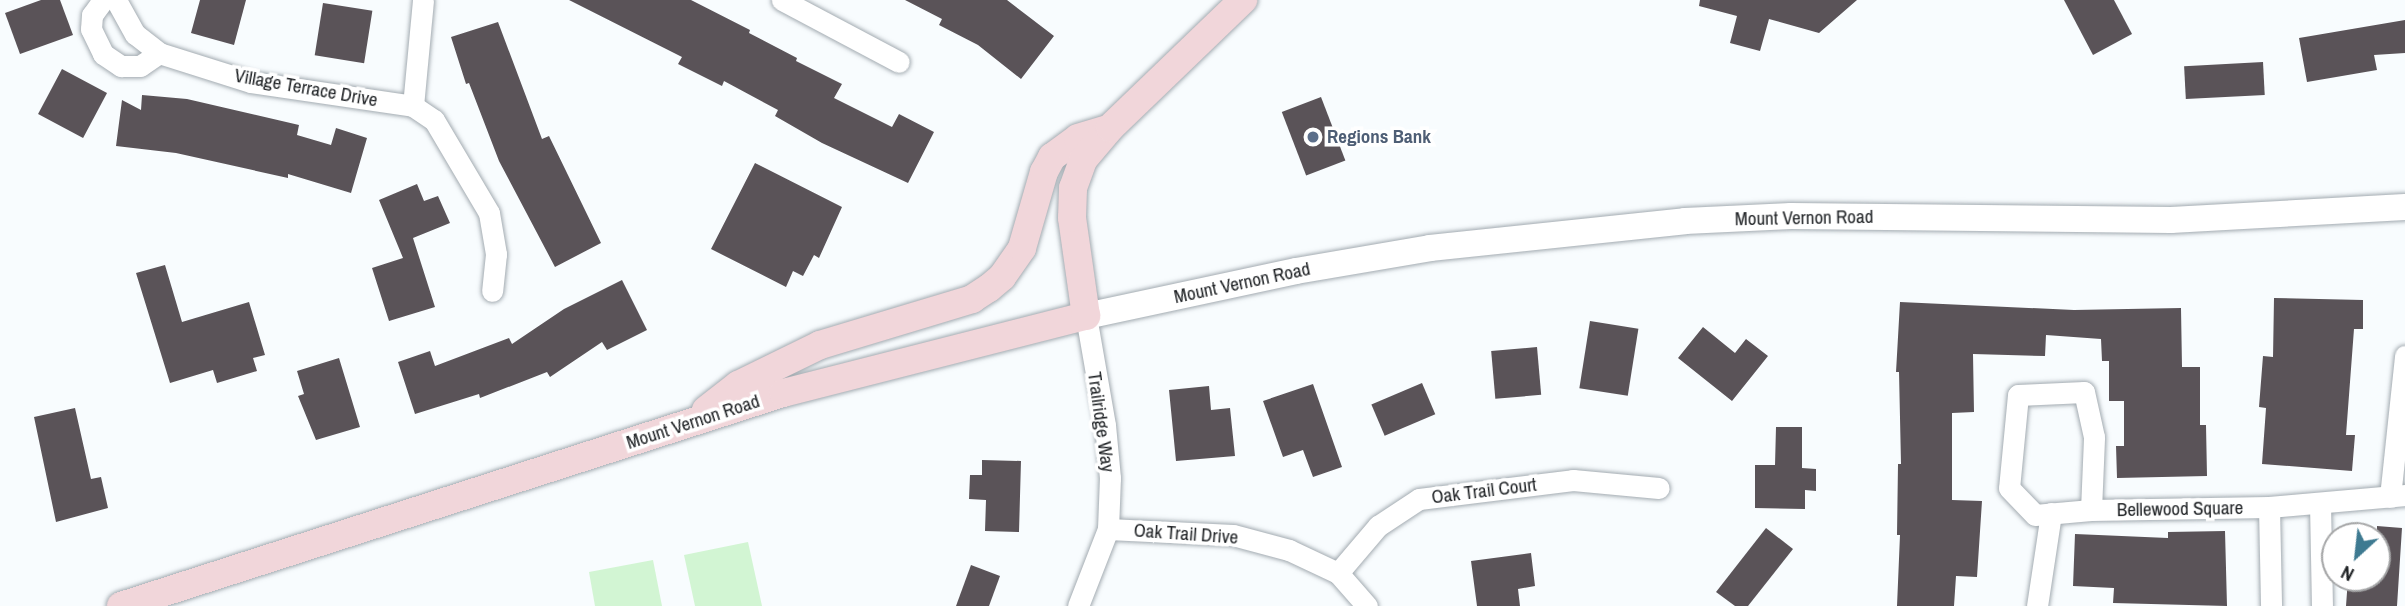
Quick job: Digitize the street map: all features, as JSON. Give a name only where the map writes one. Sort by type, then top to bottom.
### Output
[{"type":"main road","points":[[1086,316],[1072,218],[1073,188],[1087,154],[1110,128],[1243,0]]},
{"type":"main road","points":[[691,422],[738,385],[820,345],[972,299],[989,289],[1002,277],[1022,248],[1044,172],[1052,157],[1078,138],[1110,128]]},
{"type":"main road","name":"Mount Vernon Road","points":[[121,606],[691,422],[878,366],[1086,316]]},
{"type":"street","points":[[103,0],[92,15],[91,29],[103,54],[121,66],[140,66],[159,53]]},
{"type":"street","name":"Village Terrace Drive","points":[[116,0],[135,34],[159,53],[251,82],[413,106]]},
{"type":"street","points":[[423,0],[413,106],[435,120],[489,213],[496,254],[492,291]]},
{"type":"street","points":[[782,0],[899,62]]},
{"type":"street","name":"Mount Vernon Road","points":[[1086,316],[1296,271],[1430,248],[1685,221],[1791,216],[2171,220],[2405,207]]},
{"type":"street","name":"Trailridge Way","points":[[1086,316],[1106,438],[1110,478],[1108,529]]},
{"type":"street","points":[[2398,496],[2405,356]]},
{"type":"street","name":"Bellewood Square","points":[[2091,510],[2094,437],[2084,392],[2018,395],[2009,488],[2035,515],[2091,510],[2269,507],[2398,496]]},
{"type":"street","name":"Oak Trail Court","points":[[1338,573],[1378,526],[1419,499],[1573,480],[1659,488]]},
{"type":"street","points":[[2320,503],[2322,606]]},
{"type":"street","name":"Bellewood Square","points":[[2269,507],[2271,606]]},
{"type":"street","points":[[2037,606],[2052,513]]},
{"type":"street","name":"Oak Trail Drive","points":[[1078,606],[1108,529],[1233,535],[1289,550],[1338,573],[1367,606]]},
{"type":"green space","points":[[748,542],[762,606],[695,606],[684,555]]},
{"type":"green space","points":[[653,560],[662,606],[595,606],[589,572]]},
{"type":"building","points":[[41,0],[60,0],[73,35],[20,54],[5,13]]},
{"type":"building","points":[[200,0],[246,0],[234,45],[191,33]]},
{"type":"building","points":[[569,0],[691,0],[750,30],[749,33],[797,58],[796,61],[842,84],[834,98],[892,127],[899,114],[934,132],[908,183],[822,143],[775,116],[778,110],[724,81],[722,86],[678,64],[682,57]]},
{"type":"building","points":[[905,0],[1007,0],[1054,36],[1021,79],[978,45],[939,25],[942,19]]},
{"type":"building","points":[[1700,0],[1857,0],[1819,33],[1769,19],[1760,51],[1730,43],[1737,16],[1699,6]]},
{"type":"building","points":[[2064,0],[2114,0],[2132,34],[2093,55]]},
{"type":"building","points":[[323,3],[372,11],[364,63],[315,55]]},
{"type":"building","points":[[2405,20],[2405,53],[2374,55],[2377,70],[2307,82],[2299,38]]},
{"type":"building","points":[[498,22],[542,139],[549,136],[601,243],[555,267],[499,161],[469,83],[466,84],[451,37]]},
{"type":"building","points":[[2263,62],[2265,95],[2186,99],[2184,66]]},
{"type":"building","points":[[62,69],[107,93],[83,138],[38,114]]},
{"type":"building","points":[[142,95],[187,99],[299,125],[297,135],[331,145],[336,128],[367,138],[351,193],[288,174],[288,178],[176,153],[116,146],[122,100],[141,110]]},
{"type":"building","name":"Regions Bank","points":[[1321,97],[1345,160],[1306,176],[1282,112]]},
{"type":"building","points":[[755,163],[842,207],[819,258],[814,255],[803,276],[793,271],[786,287],[711,249]]},
{"type":"building","points":[[417,184],[424,201],[438,196],[450,223],[413,238],[435,307],[389,321],[372,268],[403,258],[379,200]]},
{"type":"building","points":[[165,265],[182,322],[249,302],[265,355],[253,358],[257,371],[217,383],[213,370],[170,383],[136,273]]},
{"type":"building","points":[[622,280],[647,330],[607,350],[602,342],[550,377],[547,372],[480,398],[479,394],[415,414],[398,362],[430,351],[435,366],[509,338],[512,344],[564,309]]},
{"type":"building","points":[[2274,298],[2363,300],[2363,329],[2354,329],[2346,435],[2355,435],[2352,471],[2262,464],[2266,408],[2259,407],[2263,356],[2273,357]]},
{"type":"building","points":[[1900,302],[2074,310],[2181,308],[2182,367],[2200,367],[2200,425],[2206,425],[2207,476],[2117,478],[2116,446],[2124,446],[2124,401],[2109,401],[2109,361],[2102,361],[2101,339],[2046,335],[2045,356],[1973,354],[1974,412],[1952,413],[1952,500],[1982,501],[1977,577],[1956,576],[1954,606],[1897,606],[1900,535],[1897,535],[1898,464],[1901,464],[1899,372],[1896,372]]},
{"type":"building","points":[[1590,321],[1638,329],[1628,396],[1579,388]]},
{"type":"building","points":[[1703,327],[1735,353],[1746,339],[1768,356],[1732,401],[1678,358]]},
{"type":"building","points":[[1537,347],[1541,395],[1495,399],[1491,351]]},
{"type":"building","points":[[339,358],[360,427],[316,440],[298,396],[304,394],[297,371]]},
{"type":"building","points":[[1422,383],[1435,414],[1385,436],[1371,404]]},
{"type":"building","points":[[1313,384],[1342,467],[1313,477],[1303,450],[1283,457],[1263,401]]},
{"type":"building","points":[[1209,386],[1211,410],[1230,408],[1235,456],[1176,461],[1169,390]]},
{"type":"building","points":[[75,408],[91,479],[101,477],[108,508],[56,522],[34,417]]},
{"type":"building","points":[[1776,427],[1802,427],[1802,468],[1816,469],[1816,491],[1805,490],[1805,509],[1755,508],[1755,465],[1775,465]]},
{"type":"building","points":[[982,460],[1021,461],[1019,532],[985,531],[986,500],[969,499],[970,475],[982,475]]},
{"type":"building","points":[[2391,527],[2402,528],[2397,606],[2346,606],[2347,592],[2391,592]]},
{"type":"building","points":[[1766,528],[1793,549],[1748,606],[1735,606],[1716,592]]},
{"type":"building","points":[[2225,531],[2227,606],[2113,603],[2114,588],[2073,586],[2075,534],[2168,538],[2168,532]]},
{"type":"building","points":[[1531,553],[1535,586],[1518,589],[1520,606],[1477,606],[1471,561]]},
{"type":"building","points":[[971,565],[1000,576],[989,606],[956,606]]},
{"type":"place","name":"Regions Bank","points":[[1313,137]]}]
